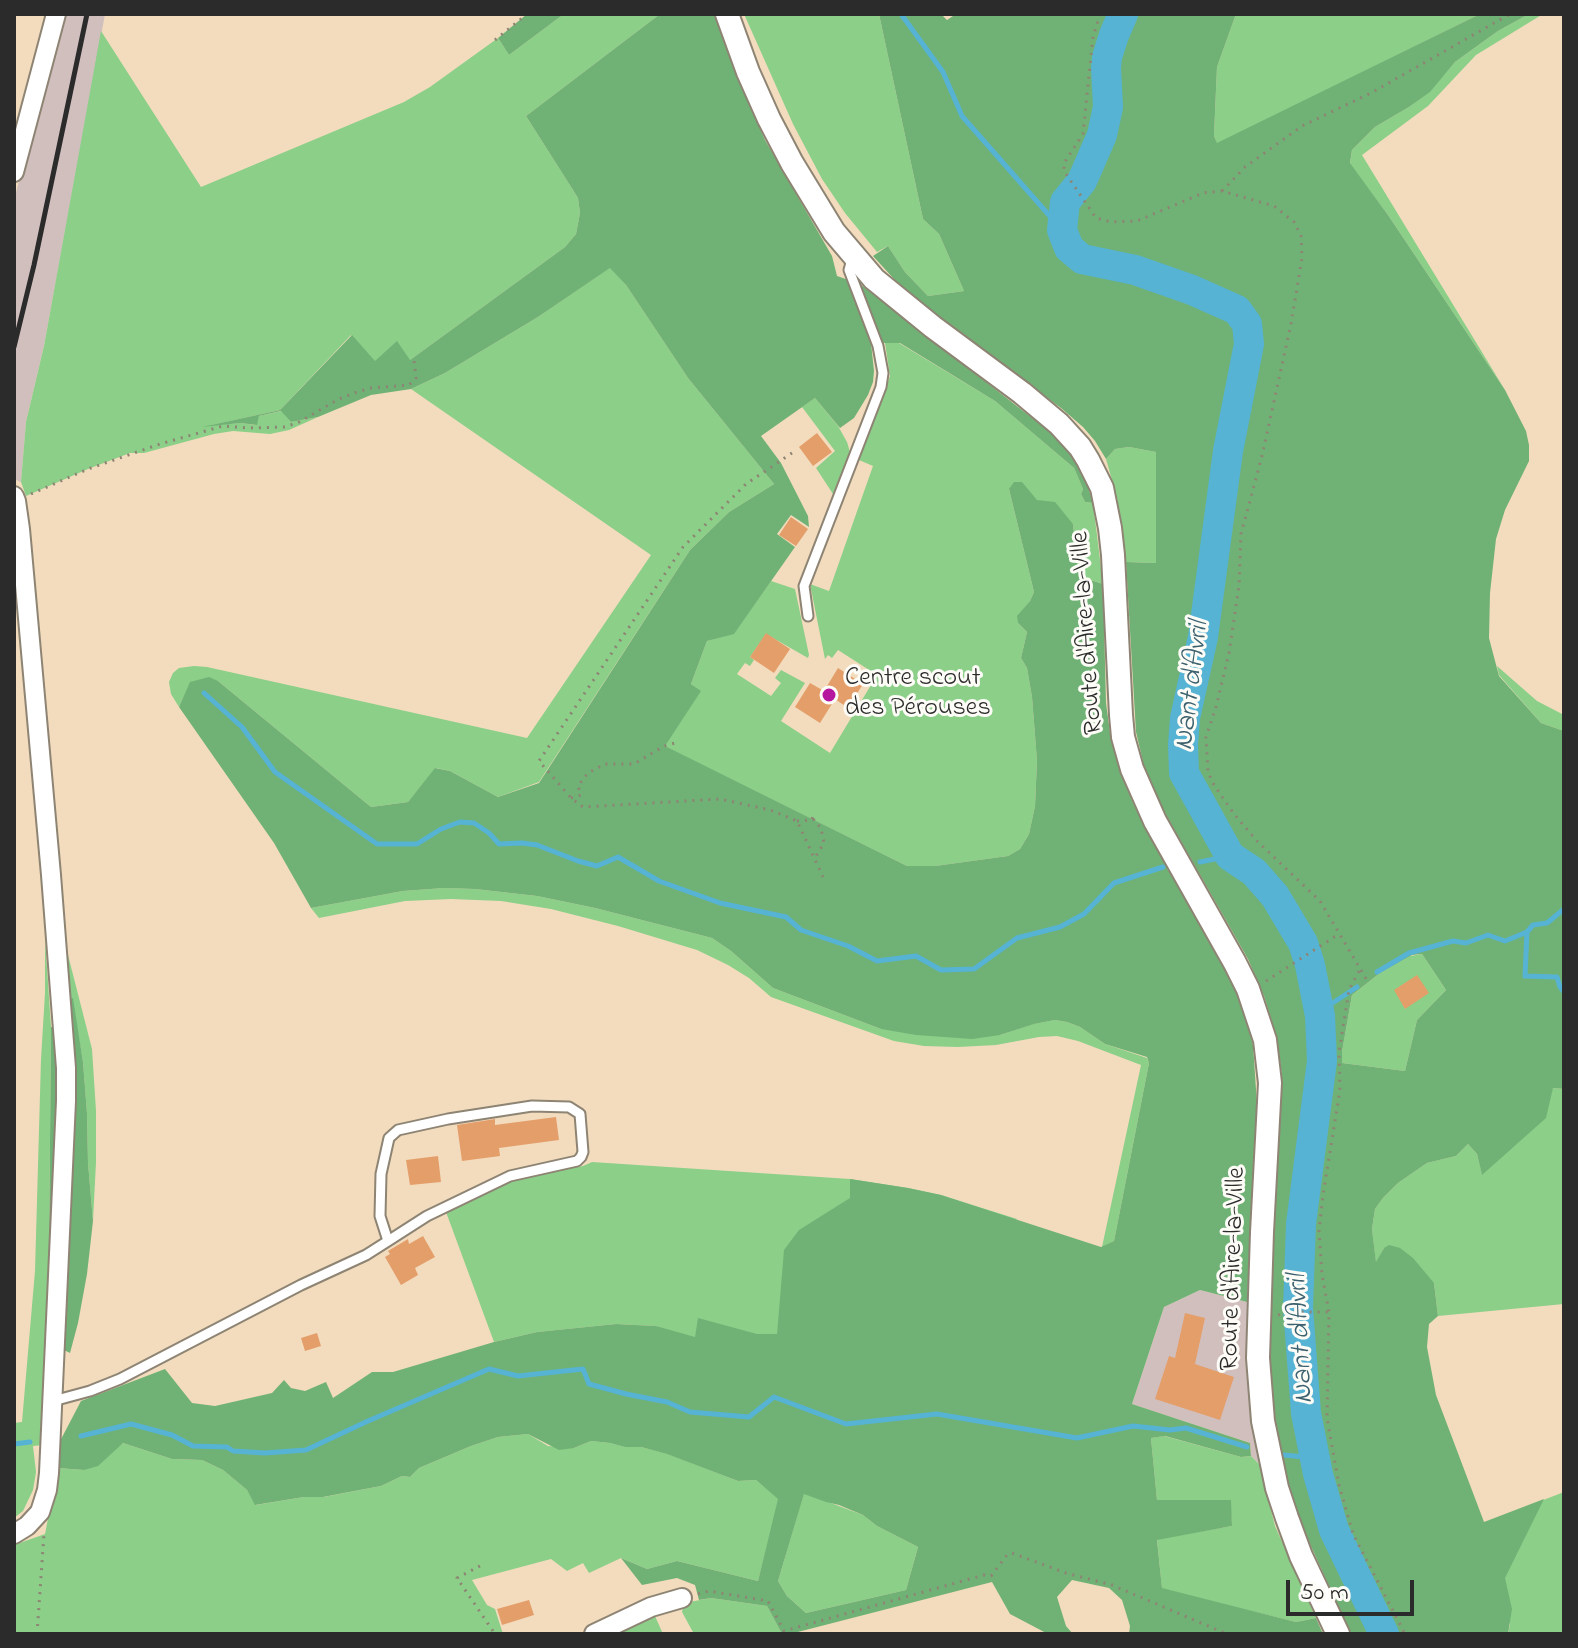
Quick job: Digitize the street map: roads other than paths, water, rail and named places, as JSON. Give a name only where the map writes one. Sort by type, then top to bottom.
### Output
[{"type":"street","points":[[14,172],[56,14]]},
{"type":"street","name":"Route d'Aire-la-Ville","points":[[727,14],[748,72],[781,141],[834,232],[874,279],[1059,424],[1080,447],[1102,488],[1113,555],[1123,737],[1132,769],[1155,821],[1248,989],[1265,1040],[1270,1083],[1258,1358],[1263,1421],[1287,1518],[1301,1556],[1338,1634]]},
{"type":"street","points":[[14,1534],[34,1519],[43,1503],[49,1473],[66,1068],[15,498]]},
{"type":"street","points":[[594,1634],[651,1607],[682,1598]]},
{"type":"lane","points":[[808,616],[804,586],[881,387],[883,373],[878,346],[849,270],[853,256]]},
{"type":"lane","points":[[53,1401],[120,1379],[301,1285],[366,1255],[388,1241],[427,1216],[510,1176],[577,1161],[583,1152],[580,1114],[569,1107],[532,1106],[398,1130],[389,1138],[381,1174],[380,1216],[388,1241]]},
{"type":"waterway","points":[[901,14],[943,72],[962,116],[1062,230]]},
{"type":"waterway","name":"Nant d'Avril","points":[[1123,14],[1107,57],[1108,107],[1102,135],[1082,181],[1065,202],[1062,230],[1069,248],[1082,259],[1135,270],[1192,290],[1237,310],[1247,324],[1249,344],[1228,451],[1203,637],[1185,718],[1184,773],[1230,856],[1254,872],[1275,896],[1303,943],[1310,965],[1320,1016],[1322,1061],[1301,1224],[1298,1308],[1306,1413],[1318,1474],[1334,1530],[1384,1634]]},
{"type":"waterway","points":[[204,693],[242,727],[275,772],[377,844],[417,844],[441,829],[460,822],[474,823],[499,844],[537,845],[597,866],[618,857],[659,881],[720,903],[786,917],[801,930],[848,946],[877,961],[916,956],[941,970],[974,969],[1017,938],[1060,927],[1084,914],[1114,883],[1163,867]]},
{"type":"waterway","points":[[1200,862],[1230,856]]},
{"type":"waterway","points":[[1377,972],[1409,953],[1453,941],[1466,943],[1488,935],[1505,941],[1527,932],[1533,925],[1547,923],[1564,909]]},
{"type":"waterway","points":[[1527,932],[1525,976],[1557,977],[1564,992]]},
{"type":"waterway","points":[[1319,1012],[1357,987]]},
{"type":"waterway","points":[[81,1436],[131,1424],[172,1435],[193,1446],[265,1453],[306,1450],[489,1369],[518,1376],[583,1369],[589,1384],[667,1402],[690,1412],[749,1417],[774,1397],[846,1424],[937,1414],[1077,1438],[1133,1426],[1170,1430],[1186,1428],[1247,1447]]},
{"type":"waterway","points":[[14,1444],[30,1442]]},
{"type":"waterway","points":[[1284,1455],[1314,1458]]},
{"type":"railway","points":[[14,347],[87,14]]},
{"type":"place","name":"Centre scout des Pérouses","points":[[829,695]]}]
